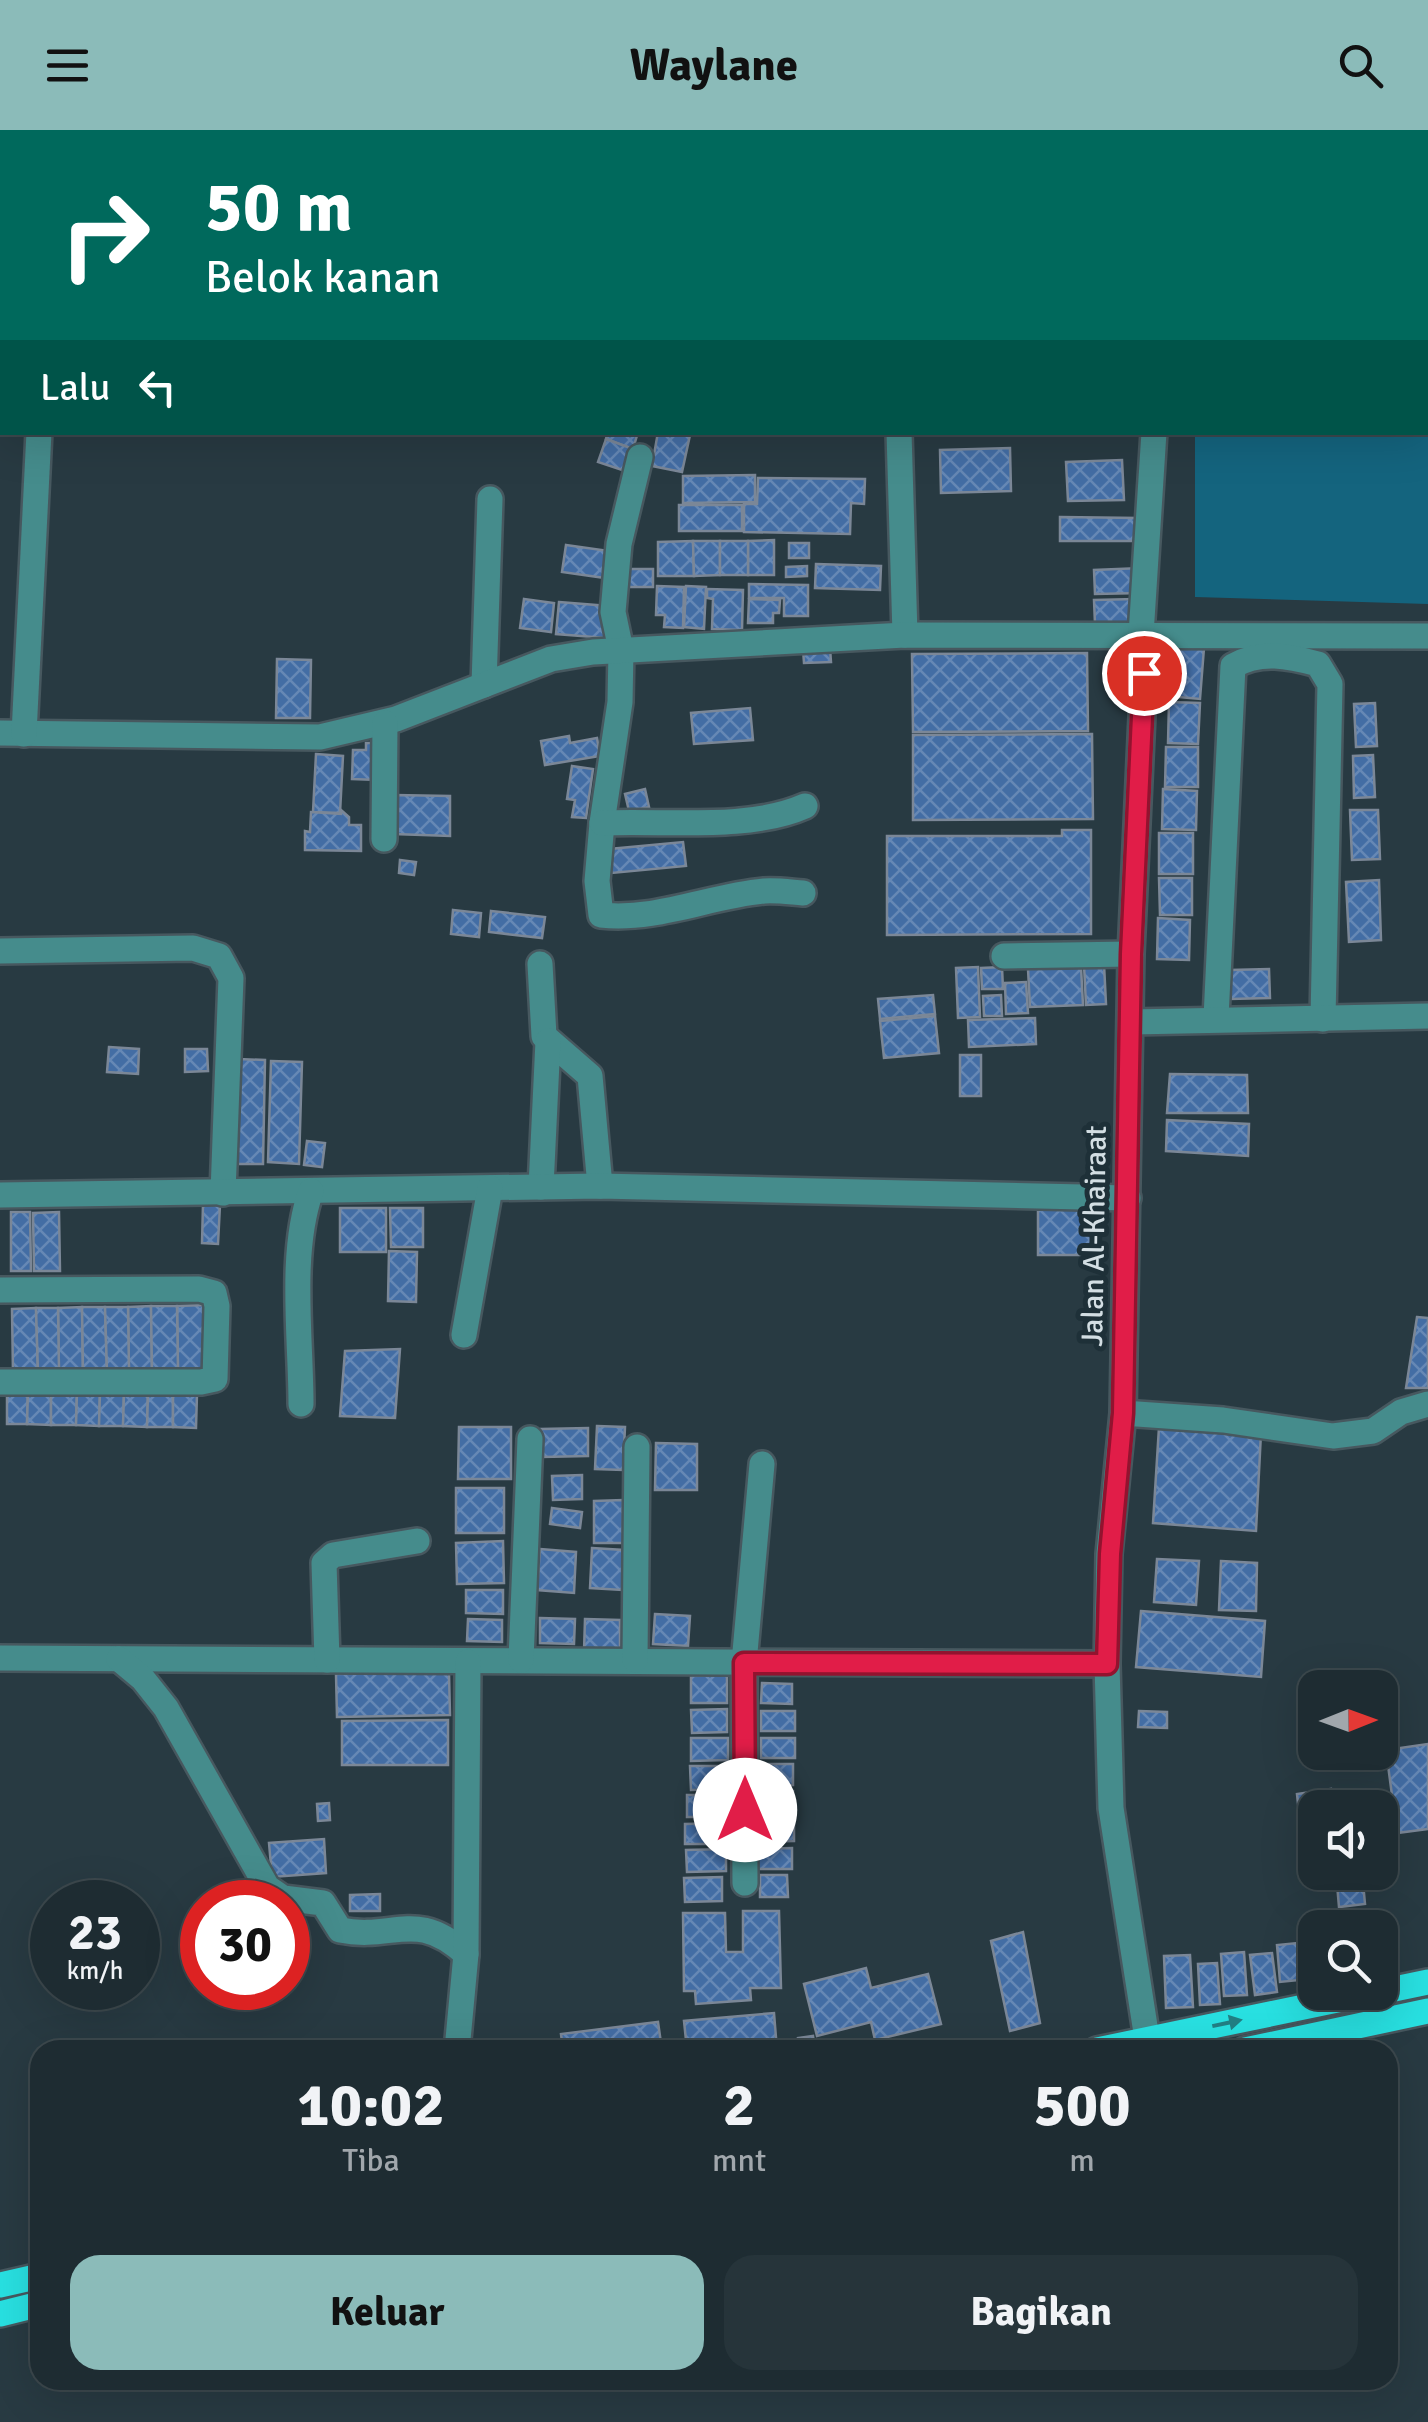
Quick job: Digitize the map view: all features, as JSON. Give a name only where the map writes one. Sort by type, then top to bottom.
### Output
[{"type":"main road","points":[[1398,1988],[1428,1982]]},
{"type":"main road","points":[[1143,2040],[1298,2008]]},
{"type":"main road","points":[[1294,2040],[1428,2012]]},
{"type":"main road","points":[[0,2286],[30,2278]]},
{"type":"main road","points":[[0,2314],[30,2306]]},
{"type":"street","points":[[38,435],[12,733],[320,737],[385,723],[551,659],[621,650],[905,635],[1428,636]]},
{"type":"street","points":[[899,435],[905,635]]},
{"type":"street","name":"Jalan Al-Khairaat","points":[[1147,2039],[1112,1808],[1107,1664],[1110,1554],[1123,1413],[1131,954],[1144,673],[1140,635],[1154,435]]},
{"type":"street","points":[[640,458],[630,488],[613,612],[621,650],[620,702],[597,880],[601,915],[619,917],[766,891],[803,893]]},
{"type":"street","points":[[484,685],[490,500]]},
{"type":"street","points":[[1216,1018],[1233,666],[1250,657],[1289,656],[1318,664],[1330,684],[1323,1019]]},
{"type":"street","points":[[384,839],[385,723]]},
{"type":"street","points":[[602,824],[745,821],[782,816],[805,806]]},
{"type":"street","points":[[0,951],[193,948],[219,956],[231,978],[224,1193]]},
{"type":"street","points":[[1004,956],[1131,954]]},
{"type":"street","points":[[540,964],[541,1030],[548,1042],[590,1076],[600,1186]]},
{"type":"street","points":[[1131,1022],[1428,1016]]},
{"type":"street","points":[[540,1187],[548,1042]]},
{"type":"street","points":[[0,1195],[600,1186],[1128,1198]]},
{"type":"street","points":[[464,1335],[490,1188]]},
{"type":"street","points":[[301,1404],[300,1253],[302,1216],[311,1191]]},
{"type":"street","points":[[0,1290],[214,1292],[218,1366],[215,1379],[201,1382],[0,1382]]},
{"type":"street","points":[[1123,1413],[1223,1420],[1332,1436],[1374,1431],[1400,1412],[1428,1404]]},
{"type":"street","points":[[520,1660],[530,1438]]},
{"type":"street","points":[[634,1660],[637,1447]]},
{"type":"street","points":[[745,1883],[744,1663],[762,1464]]},
{"type":"street","points":[[327,1660],[324,1562],[333,1555],[417,1542]]},
{"type":"street","points":[[0,1658],[1107,1664]]},
{"type":"street","points":[[119,1659],[143,1679],[166,1708],[267,1887],[284,1898],[323,1903],[340,1930],[428,1928],[448,1938],[466,1954]]},
{"type":"street","points":[[458,2040],[466,1954],[468,1662]]},
{"type":"shaded area","points":[[1195,435],[1428,435],[1428,604],[1195,597]]},
{"type":"building","points":[[607,435],[637,435],[633,449],[606,439]]},
{"type":"building","points":[[657,435],[690,435],[682,472],[652,466]]},
{"type":"building","points":[[606,439],[633,449],[625,471],[598,462]]},
{"type":"building","points":[[1010,448],[1011,491],[941,493],[940,450]]},
{"type":"building","points":[[1122,460],[1124,500],[1068,501],[1066,462]]},
{"type":"building","points":[[755,475],[755,502],[683,503],[683,476]]},
{"type":"building","points":[[758,478],[865,479],[864,504],[851,503],[850,534],[744,532],[744,504],[757,504]]},
{"type":"building","points":[[679,505],[742,505],[742,531],[679,531]]},
{"type":"building","points":[[1060,517],[1139,518],[1139,541],[1060,541]]},
{"type":"building","points":[[774,540],[774,575],[748,575],[748,541]]},
{"type":"building","points":[[693,541],[694,576],[658,576],[658,542]]},
{"type":"building","points":[[693,541],[720,541],[720,575],[694,576]]},
{"type":"building","points":[[720,541],[748,541],[748,575],[720,575]]},
{"type":"building","points":[[789,543],[809,543],[809,558],[789,558]]},
{"type":"building","points":[[566,545],[609,551],[605,578],[562,572]]},
{"type":"building","points":[[816,564],[881,566],[880,590],[815,588]]},
{"type":"building","points":[[807,566],[807,576],[786,577],[786,567]]},
{"type":"building","points":[[1141,568],[1142,593],[1095,594],[1094,570]]},
{"type":"building","points":[[622,569],[653,569],[653,587],[622,587]]},
{"type":"building","points":[[749,584],[808,585],[808,616],[784,616],[784,598],[749,598]]},
{"type":"building","points":[[657,586],[684,587],[683,628],[664,627],[665,615],[656,615]]},
{"type":"building","points":[[686,586],[706,587],[704,629],[684,627]]},
{"type":"building","points":[[707,589],[743,590],[742,630],[712,629],[713,599],[707,598]]},
{"type":"building","points":[[524,599],[554,603],[551,632],[520,628]]},
{"type":"building","points":[[749,599],[780,600],[773,623],[748,623]]},
{"type":"building","points":[[1135,599],[1135,623],[1095,624],[1094,600]]},
{"type":"building","points":[[559,602],[608,606],[606,638],[556,634]]},
{"type":"building","points":[[1172,645],[1204,648],[1200,699],[1168,696]]},
{"type":"building","points":[[830,648],[831,662],[804,663],[803,649]]},
{"type":"building","points":[[1087,653],[1088,731],[913,732],[912,654]]},
{"type":"building","points":[[277,659],[311,660],[310,718],[276,718]]},
{"type":"building","points":[[1169,702],[1200,703],[1198,744],[1168,743]]},
{"type":"building","points":[[1375,703],[1377,746],[1356,747],[1354,704]]},
{"type":"building","points":[[750,708],[753,740],[694,744],[691,713]]},
{"type":"building","points":[[1092,734],[1093,819],[913,820],[913,735]]},
{"type":"building","points":[[569,736],[570,743],[597,738],[600,756],[545,765],[541,741]]},
{"type":"building","points":[[366,743],[378,743],[377,780],[352,779],[353,750],[366,750]]},
{"type":"building","points":[[1166,747],[1198,747],[1198,787],[1165,787]]},
{"type":"building","points":[[316,754],[343,756],[340,813],[313,812]]},
{"type":"building","points":[[1373,755],[1375,797],[1354,798],[1353,756]]},
{"type":"building","points":[[572,766],[593,769],[586,818],[572,817],[575,800],[567,799]]},
{"type":"building","points":[[645,789],[649,807],[629,811],[625,794]]},
{"type":"building","points":[[1163,789],[1197,791],[1196,830],[1162,829]]},
{"type":"building","points":[[394,795],[450,796],[450,836],[394,834]]},
{"type":"building","points":[[341,810],[349,817],[349,825],[361,825],[361,851],[305,850],[311,812],[341,814]]},
{"type":"building","points":[[1350,810],[1378,810],[1380,859],[1352,860]]},
{"type":"building","points":[[1062,830],[1091,830],[1091,934],[887,935],[887,836],[1062,836]]},
{"type":"building","points":[[1159,833],[1193,833],[1193,874],[1159,874]]},
{"type":"building","points":[[683,842],[686,866],[612,873],[610,849]]},
{"type":"building","points":[[400,860],[416,862],[414,875],[399,873]]},
{"type":"building","points":[[1159,878],[1192,878],[1192,915],[1160,915]]},
{"type":"building","points":[[1379,880],[1381,940],[1349,942],[1346,882]]},
{"type":"building","points":[[453,910],[481,913],[479,937],[451,934]]},
{"type":"building","points":[[491,911],[545,917],[542,938],[489,932]]},
{"type":"building","points":[[1158,918],[1190,920],[1189,960],[1157,959]]},
{"type":"building","points":[[1104,964],[1106,1004],[1086,1005],[1084,965]]},
{"type":"building","points":[[978,967],[980,1017],[958,1018],[956,968]]},
{"type":"building","points":[[1002,967],[1003,989],[982,989],[981,968]]},
{"type":"building","points":[[1081,967],[1083,1005],[1030,1007],[1028,969]]},
{"type":"building","points":[[1269,969],[1270,998],[1230,999],[1230,970]]},
{"type":"building","points":[[1026,982],[1028,1013],[1006,1014],[1005,983]]},
{"type":"building","points":[[933,995],[935,1014],[880,1019],[878,999]]},
{"type":"building","points":[[1001,995],[1002,1016],[984,1016],[983,996]]},
{"type":"building","points":[[935,1016],[939,1053],[884,1058],[880,1021]]},
{"type":"building","points":[[1035,1018],[1036,1044],[969,1047],[968,1020]]},
{"type":"building","points":[[109,1047],[139,1049],[138,1074],[107,1072]]},
{"type":"building","points":[[185,1049],[207,1049],[208,1071],[185,1072]]},
{"type":"building","points":[[960,1055],[981,1055],[981,1096],[960,1096]]},
{"type":"building","points":[[238,1059],[265,1060],[263,1164],[236,1164]]},
{"type":"building","points":[[271,1061],[302,1062],[299,1164],[268,1162]]},
{"type":"building","points":[[1170,1074],[1247,1075],[1248,1113],[1167,1113]]},
{"type":"building","points":[[1167,1120],[1249,1124],[1248,1156],[1166,1151]]},
{"type":"building","points":[[307,1141],[325,1143],[322,1167],[304,1165]]},
{"type":"building","points":[[203,1204],[220,1205],[218,1244],[202,1243]]},
{"type":"building","points":[[1098,1206],[1098,1255],[1038,1255],[1038,1207]]},
{"type":"building","points":[[340,1208],[386,1208],[386,1252],[340,1252]]},
{"type":"building","points":[[390,1208],[423,1208],[423,1247],[391,1247]]},
{"type":"building","points":[[11,1212],[30,1212],[31,1271],[11,1271]]},
{"type":"building","points":[[59,1212],[60,1271],[34,1271],[33,1213]]},
{"type":"building","points":[[389,1251],[417,1252],[416,1302],[388,1301]]},
{"type":"building","points":[[206,1305],[207,1370],[178,1371],[177,1306]]},
{"type":"building","points":[[151,1306],[152,1371],[129,1372],[128,1307]]},
{"type":"building","points":[[151,1306],[177,1306],[178,1371],[152,1371]]},
{"type":"building","points":[[82,1307],[83,1372],[59,1373],[58,1308]]},
{"type":"building","points":[[82,1307],[105,1307],[107,1372],[83,1372]]},
{"type":"building","points":[[105,1307],[128,1307],[129,1372],[107,1372]]},
{"type":"building","points":[[36,1308],[38,1373],[13,1374],[12,1309]]},
{"type":"building","points":[[36,1308],[58,1308],[59,1373],[38,1373]]},
{"type":"building","points":[[1417,1317],[1428,1318],[1428,1388],[1406,1388]]},
{"type":"building","points":[[400,1349],[395,1418],[340,1416],[345,1351]]},
{"type":"building","points":[[7,1391],[28,1391],[27,1424],[7,1424]]},
{"type":"building","points":[[28,1391],[51,1391],[51,1425],[27,1424]]},
{"type":"building","points":[[51,1391],[77,1392],[76,1425],[51,1425]]},
{"type":"building","points":[[77,1392],[100,1392],[99,1426],[76,1425]]},
{"type":"building","points":[[100,1392],[124,1393],[123,1426],[99,1426]]},
{"type":"building","points":[[124,1393],[148,1394],[147,1427],[123,1426]]},
{"type":"building","points":[[148,1394],[173,1394],[173,1427],[147,1427]]},
{"type":"building","points":[[173,1394],[197,1394],[196,1428],[173,1427]]},
{"type":"building","points":[[597,1426],[625,1427],[623,1470],[595,1469]]},
{"type":"building","points":[[459,1427],[511,1427],[511,1479],[458,1479]]},
{"type":"building","points":[[1159,1427],[1261,1433],[1256,1531],[1153,1523]]},
{"type":"building","points":[[588,1428],[588,1456],[542,1457],[541,1429]]},
{"type":"building","points":[[656,1443],[697,1444],[697,1490],[655,1490]]},
{"type":"building","points":[[582,1475],[582,1499],[553,1500],[552,1476]]},
{"type":"building","points":[[456,1488],[504,1488],[504,1533],[456,1533]]},
{"type":"building","points":[[623,1500],[623,1543],[594,1543],[594,1501]]},
{"type":"building","points":[[552,1508],[582,1512],[580,1528],[550,1524]]},
{"type":"building","points":[[503,1541],[504,1583],[457,1584],[456,1543]]},
{"type":"building","points":[[592,1548],[624,1550],[622,1590],[590,1588]]},
{"type":"building","points":[[540,1549],[576,1552],[574,1593],[537,1590]]},
{"type":"building","points":[[1157,1559],[1199,1561],[1196,1605],[1154,1602]]},
{"type":"building","points":[[1221,1561],[1257,1563],[1256,1611],[1219,1610]]},
{"type":"building","points":[[466,1590],[503,1590],[503,1614],[466,1613]]},
{"type":"building","points":[[1141,1611],[1265,1621],[1261,1677],[1136,1667]]},
{"type":"building","points":[[655,1614],[690,1616],[688,1646],[653,1644]]},
{"type":"building","points":[[540,1618],[575,1619],[574,1644],[540,1643]]},
{"type":"building","points":[[468,1619],[502,1620],[502,1642],[467,1641]]},
{"type":"building","points":[[585,1619],[620,1620],[620,1652],[584,1651]]},
{"type":"building","points":[[449,1673],[450,1715],[337,1717],[336,1674]]},
{"type":"building","points":[[727,1675],[727,1703],[691,1703],[691,1676]]},
{"type":"building","points":[[762,1683],[792,1684],[792,1704],[761,1703]]},
{"type":"building","points":[[727,1709],[727,1732],[692,1733],[691,1710]]},
{"type":"building","points":[[761,1711],[795,1711],[795,1731],[761,1731]]},
{"type":"building","points":[[1139,1711],[1167,1712],[1167,1728],[1138,1727]]},
{"type":"building","points":[[448,1720],[448,1765],[342,1765],[342,1721]]},
{"type":"building","points":[[691,1738],[728,1738],[728,1760],[691,1761]]},
{"type":"building","points":[[761,1738],[795,1738],[795,1758],[761,1758]]},
{"type":"building","points":[[1428,1744],[1428,1829],[1398,1833],[1398,1790],[1391,1790],[1389,1770],[1398,1770],[1398,1748]]},
{"type":"building","points":[[759,1764],[793,1764],[793,1785],[759,1786]]},
{"type":"building","points":[[690,1766],[730,1766],[730,1789],[691,1790]]},
{"type":"building","points":[[793,1791],[793,1815],[759,1815],[758,1792]]},
{"type":"building","points":[[687,1795],[724,1795],[724,1817],[687,1817]]},
{"type":"building","points":[[329,1803],[330,1820],[318,1821],[317,1804]]},
{"type":"building","points":[[756,1820],[794,1820],[794,1841],[756,1842]]},
{"type":"building","points":[[725,1823],[725,1844],[685,1844],[685,1824]]},
{"type":"building","points":[[324,1839],[326,1873],[272,1877],[269,1843]]},
{"type":"building","points":[[792,1848],[792,1869],[758,1869],[757,1849]]},
{"type":"building","points":[[726,1849],[726,1871],[687,1872],[686,1850]]},
{"type":"building","points":[[760,1875],[787,1875],[788,1897],[760,1897]]},
{"type":"building","points":[[722,1877],[722,1901],[685,1902],[684,1878]]},
{"type":"building","points":[[1338,1890],[1364,1890],[1365,1904],[1339,1907]]},
{"type":"building","points":[[380,1894],[380,1911],[350,1911],[350,1895]]},
{"type":"building","points":[[743,1911],[779,1911],[781,1988],[750,1988],[751,2000],[696,2004],[695,1991],[684,1991],[683,1913],[725,1913],[726,1952],[743,1952]]},
{"type":"building","points":[[1023,1932],[1040,2023],[1010,2031],[991,1941]]},
{"type":"building","points":[[1298,1943],[1298,1980],[1280,1982],[1277,1945]]},
{"type":"building","points":[[1244,1952],[1247,1995],[1224,1996],[1221,1954]]},
{"type":"building","points":[[1272,1953],[1277,1992],[1255,1995],[1250,1955]]},
{"type":"building","points":[[1190,1955],[1193,2007],[1166,2008],[1164,1956]]},
{"type":"building","points":[[1217,1963],[1220,2004],[1200,2005],[1198,1964]]},
{"type":"building","points":[[866,1968],[871,1988],[928,1974],[941,2024],[875,2040],[871,2022],[817,2036],[804,1984]]},
{"type":"building","points":[[774,2013],[776,2040],[686,2040],[684,2021]]},
{"type":"building","points":[[658,2022],[661,2040],[562,2040],[561,2034]]},
{"type":"route","points":[[745,1810],[744,1663],[1107,1664],[1110,1554],[1123,1413],[1131,954],[1144,673]]}]
